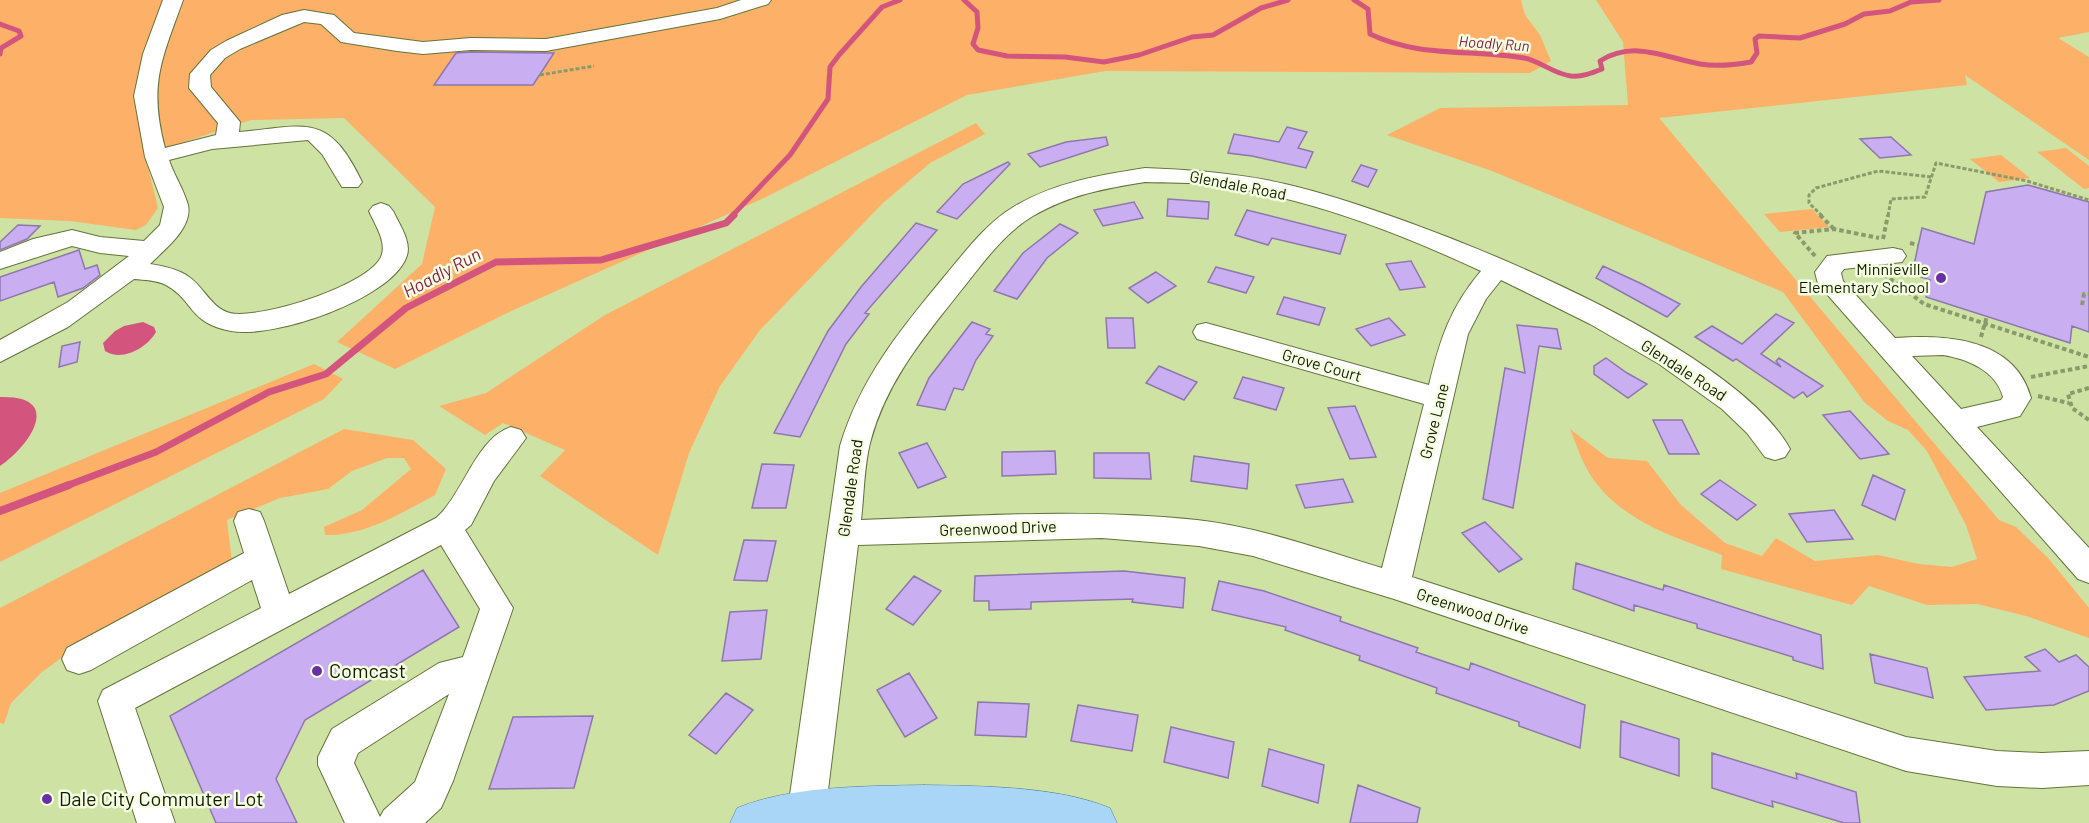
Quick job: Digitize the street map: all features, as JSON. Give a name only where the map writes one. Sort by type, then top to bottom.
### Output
[{"type":"main road","points":[[752,823],[806,818],[888,805],[948,804],[1044,814],[1095,823]]},
{"type":"street","points":[[0,352],[78,310],[130,270],[171,228],[177,212],[156,157],[146,109],[145,85],[173,0]]},
{"type":"street","points":[[227,140],[230,122],[200,88],[200,74],[227,48],[296,17],[321,17],[348,38],[423,48],[471,44],[546,45],[720,13],[761,0]]},
{"type":"street","points":[[156,157],[227,140],[286,132],[316,135],[345,170],[350,182]]},
{"type":"street","name":"Glendale Road","points":[[806,818],[843,533],[860,427],[883,372],[905,341],[991,238],[1018,215],[1053,195],[1103,180],[1129,176],[1178,174],[1215,178],[1338,207],[1418,235],[1497,268],[1569,302],[1674,361],[1736,405],[1754,421],[1775,449]]},
{"type":"street","points":[[130,270],[154,273],[177,281],[201,306],[222,320],[262,322],[283,318],[326,303],[364,284],[388,268],[394,257],[395,246],[381,211]]},
{"type":"street","points":[[0,261],[42,245],[72,238],[100,245],[151,250]]},
{"type":"street","points":[[1880,252],[1836,262],[1828,272],[1831,284],[2089,570]]},
{"type":"street","name":"Grove Lane","points":[[1394,585],[1455,334],[1464,314],[1484,282],[1497,268]]},
{"type":"street","name":"Grove Court","points":[[1206,332],[1439,398]]},
{"type":"street","points":[[1888,348],[1929,345],[1959,347],[1988,360],[2011,381],[2017,398],[2010,409],[1955,421]]},
{"type":"street","points":[[156,823],[115,701],[447,527],[460,516],[483,473],[511,438]]},
{"type":"street","points":[[249,521],[279,614]]},
{"type":"street","name":"Greenwood Drive","points":[[843,533],[1102,525],[1188,532],[1253,543],[1394,585],[1906,754],[1956,765],[2011,771],[2053,772],[2089,768]]},
{"type":"street","points":[[397,823],[428,795],[435,781],[497,608],[447,527]]},
{"type":"street","points":[[79,659],[261,559]]},
{"type":"street","points":[[364,823],[336,765],[336,757],[345,741],[451,674],[462,670],[475,670]]},
{"type":"path","points":[[540,75],[594,66]]},
{"type":"path","points":[[1880,252],[1891,199],[1925,197],[1936,163],[2027,182],[2089,200]]},
{"type":"path","points":[[1932,177],[1878,171],[1816,188],[1809,195],[1809,203],[1834,229],[1880,252],[1914,299],[1960,318],[1986,323],[2089,357]]},
{"type":"path","points":[[1828,272],[1795,233],[1834,229]]},
{"type":"path","points":[[2082,305],[2084,294],[2089,294]]},
{"type":"path","points":[[1981,338],[1987,316]]},
{"type":"path","points":[[2011,381],[2089,366]]},
{"type":"path","points":[[2089,388],[2068,394],[2072,408],[2089,420]]},
{"type":"shaded area","points":[[0,0],[1521,0],[1525,15],[1540,35],[1551,61],[1530,73],[1105,71],[967,95],[764,198],[507,313],[395,369],[337,342],[422,264],[435,207],[344,118],[251,120],[145,155],[158,208],[146,225],[136,230],[70,221],[0,218]]},
{"type":"shaded area","points":[[1596,0],[2089,0],[2089,32],[2058,38],[2089,57],[2089,160],[1965,75],[1967,85],[1659,118],[1999,520],[2016,527],[2049,559],[2089,608],[2089,638],[2026,616],[1977,604],[1927,605],[1869,586],[1852,605],[1721,569],[1722,555],[1650,526],[1617,505],[1603,492],[1582,459],[1570,429],[1608,458],[1647,461],[1681,505],[1725,543],[1762,556],[1776,538],[1815,561],[1878,555],[1919,564],[1952,567],[1977,559],[1966,525],[1927,451],[1908,430],[1888,421],[1865,403],[1783,292],[1492,171],[1387,135],[1440,108],[1628,105],[1623,42]]},
{"type":"shaded area","points":[[976,123],[985,134],[930,163],[883,203],[760,330],[720,386],[689,453],[658,555],[540,476],[565,450],[503,423],[485,435],[439,406],[486,393],[605,315]]},
{"type":"shaded area","points":[[2066,148],[2089,166],[2089,188],[2084,189],[2037,152]]},
{"type":"shaded area","points":[[2001,155],[2030,178],[1999,182],[1970,159]]},
{"type":"shaded area","points":[[1812,209],[1829,227],[1780,232],[1764,214]]},
{"type":"shaded area","points":[[143,322],[154,327],[156,332],[147,343],[134,352],[126,354],[112,354],[105,351],[103,343],[115,331],[124,326]]},
{"type":"shaded area","points":[[314,364],[343,379],[324,399],[0,562],[0,493]]},
{"type":"shaded area","points":[[0,397],[20,399],[31,404],[36,412],[36,423],[22,446],[0,466]]},
{"type":"shaded area","points":[[344,429],[413,440],[446,469],[435,495],[368,528],[325,535],[324,527],[362,510],[411,469],[404,458],[387,458],[352,471],[328,489],[280,498],[227,520],[232,563],[82,643],[42,672],[11,703],[4,724],[0,723],[0,608]]},
{"type":"building","points":[[456,53],[554,53],[533,85],[434,85]]},
{"type":"building","points":[[1287,127],[1307,132],[1298,148],[1313,152],[1306,168],[1228,153],[1234,134],[1279,142]]},
{"type":"building","points":[[1106,137],[1108,145],[1040,167],[1028,154],[1066,142]]},
{"type":"building","points":[[1891,137],[1911,155],[1880,158],[1860,139]]},
{"type":"building","points":[[1008,162],[1010,164],[957,219],[937,212],[963,184]]},
{"type":"building","points":[[1361,165],[1377,170],[1368,187],[1352,181]]},
{"type":"building","points":[[2028,185],[2089,202],[2089,332],[2072,326],[2070,343],[1926,297],[1930,280],[1912,274],[1922,228],[1974,244],[1986,192]]},
{"type":"building","points":[[1168,199],[1209,202],[1208,219],[1167,216]]},
{"type":"building","points":[[1134,202],[1143,218],[1103,226],[1094,210]]},
{"type":"building","points":[[1247,210],[1346,235],[1340,254],[1272,238],[1268,245],[1235,235]]},
{"type":"building","points":[[916,223],[937,230],[865,313],[869,314],[846,344],[800,437],[774,433],[828,331],[861,287]]},
{"type":"building","points":[[1060,224],[1078,233],[1047,258],[1017,299],[994,291],[1023,253]]},
{"type":"building","points":[[18,225],[40,226],[27,239],[0,250],[0,242]]},
{"type":"building","points":[[79,250],[85,269],[97,265],[100,275],[83,288],[58,297],[54,282],[0,301],[0,277]]},
{"type":"building","points":[[1411,261],[1425,287],[1400,290],[1386,264]]},
{"type":"building","points":[[1603,266],[1680,304],[1667,317],[1596,278]]},
{"type":"building","points":[[1216,267],[1254,277],[1246,293],[1208,282]]},
{"type":"building","points":[[1156,272],[1176,286],[1148,303],[1129,288]]},
{"type":"building","points":[[1284,297],[1325,308],[1319,325],[1277,314]]},
{"type":"building","points":[[1776,314],[1794,323],[1761,354],[1781,367],[1776,361],[1779,358],[1823,386],[1807,397],[1803,392],[1794,398],[1736,359],[1733,361],[1695,337],[1712,326],[1742,344]]},
{"type":"building","points":[[1106,318],[1133,318],[1135,348],[1108,348]]},
{"type":"building","points":[[1389,318],[1405,335],[1371,346],[1356,329]]},
{"type":"building","points":[[972,322],[990,329],[986,334],[993,336],[976,360],[963,390],[954,388],[945,410],[917,405],[929,378]]},
{"type":"building","points":[[1517,325],[1557,329],[1561,349],[1539,346],[1513,508],[1483,499],[1505,368],[1525,373]]},
{"type":"building","points":[[80,342],[77,362],[59,367],[62,346]]},
{"type":"building","points":[[1606,358],[1647,384],[1628,398],[1594,374],[1594,366]]},
{"type":"building","points":[[1159,366],[1197,382],[1184,400],[1146,383]]},
{"type":"building","points":[[1243,377],[1284,388],[1276,410],[1234,398]]},
{"type":"building","points":[[1355,406],[1376,457],[1350,459],[1328,408]]},
{"type":"building","points":[[1850,411],[1889,454],[1860,459],[1823,415]]},
{"type":"building","points":[[1653,420],[1682,420],[1699,454],[1669,454]]},
{"type":"building","points":[[927,443],[946,477],[918,488],[899,453]]},
{"type":"building","points":[[1055,451],[1056,474],[1002,476],[1002,452]]},
{"type":"building","points":[[1094,453],[1149,453],[1151,479],[1094,478]]},
{"type":"building","points":[[1194,456],[1249,464],[1247,489],[1191,481]]},
{"type":"building","points":[[762,464],[794,465],[786,508],[752,508]]},
{"type":"building","points":[[1873,475],[1905,490],[1895,520],[1862,505]]},
{"type":"building","points":[[1343,479],[1353,502],[1305,508],[1296,485]]},
{"type":"building","points":[[1720,480],[1756,505],[1737,520],[1701,494]]},
{"type":"building","points":[[1834,510],[1853,539],[1807,542],[1789,514]]},
{"type":"building","points":[[1485,522],[1522,559],[1499,572],[1462,533]]},
{"type":"building","points":[[744,540],[776,541],[767,581],[734,580]]},
{"type":"building","points":[[1576,563],[1663,590],[1664,585],[1821,635],[1823,669],[1793,660],[1793,657],[1697,628],[1697,624],[1634,605],[1634,611],[1573,589]]},
{"type":"building","name":"Comcast","points":[[423,570],[459,627],[305,720],[276,779],[297,823],[216,823],[170,716]]},
{"type":"building","points":[[1124,571],[1185,578],[1183,608],[1132,602],[1133,599],[1031,602],[1031,609],[989,610],[989,601],[974,601],[975,576]]},
{"type":"building","points":[[914,576],[941,591],[913,625],[886,609]]},
{"type":"building","points":[[1219,581],[1264,591],[1341,617],[1340,621],[1418,648],[1416,652],[1469,670],[1471,663],[1585,705],[1580,748],[1519,726],[1519,722],[1436,693],[1437,688],[1359,660],[1360,656],[1285,630],[1286,627],[1212,610]]},
{"type":"building","points":[[767,610],[761,659],[722,661],[730,612]]},
{"type":"building","points":[[2045,649],[2059,662],[2076,655],[2089,667],[2089,691],[2054,705],[1986,710],[1964,677],[2040,671],[2025,657]]},
{"type":"building","points":[[1870,654],[1927,668],[1933,698],[1875,683]]},
{"type":"building","points":[[909,673],[937,718],[905,737],[877,690]]},
{"type":"building","points":[[726,693],[753,710],[716,754],[689,735]]},
{"type":"building","points":[[978,702],[1029,704],[1026,737],[975,735]]},
{"type":"building","points":[[1078,705],[1138,715],[1132,751],[1071,741]]},
{"type":"building","points":[[593,716],[574,788],[489,789],[513,717]]},
{"type":"building","points":[[1621,721],[1679,739],[1679,776],[1620,757]]},
{"type":"building","points":[[1171,727],[1234,742],[1228,778],[1164,762]]},
{"type":"building","points":[[1269,749],[1324,765],[1318,803],[1262,786]]},
{"type":"building","points":[[1712,753],[1797,779],[1796,773],[1856,792],[1860,823],[1844,823],[1772,801],[1773,807],[1712,788]]},
{"type":"building","points":[[1358,785],[1420,808],[1417,823],[1350,823]]},
{"type":"waterway","name":"Hoadly Run","points":[[732,216],[790,155],[828,99],[830,67],[839,55],[882,7],[900,0]]},
{"type":"waterway","name":"Hoadly Run","points":[[964,0],[977,12],[978,28],[973,44],[978,50],[1007,56],[1065,57],[1104,62],[1139,55],[1192,37],[1213,35],[1261,8],[1288,0]]},
{"type":"waterway","name":"Hoadly Run","points":[[1354,0],[1368,9],[1370,34],[1389,42],[1427,50],[1524,58],[1559,73],[1575,76],[1602,69],[1600,61],[1624,52],[1649,52],[1706,65],[1751,62],[1757,53],[1755,39],[1759,36],[1800,38],[1845,24],[1864,14],[1890,11],[1911,2],[1939,0]]},
{"type":"waterway","points":[[0,24],[19,31],[21,36],[1,48],[0,54]]},
{"type":"waterway","name":"Hoadly Run","points":[[66,486],[156,452],[269,392],[326,374],[406,308],[496,262],[601,260],[726,223],[734,215]]},
{"type":"waterway","name":"Hoadly Run","points":[[0,511],[69,485]]},
{"type":"place","name":"Minnieville Elementary School","points":[[1941,278]]},
{"type":"place","name":"Comcast","points":[[317,671]]},
{"type":"place","name":"Dale City Commuter Lot","points":[[47,799]]}]
